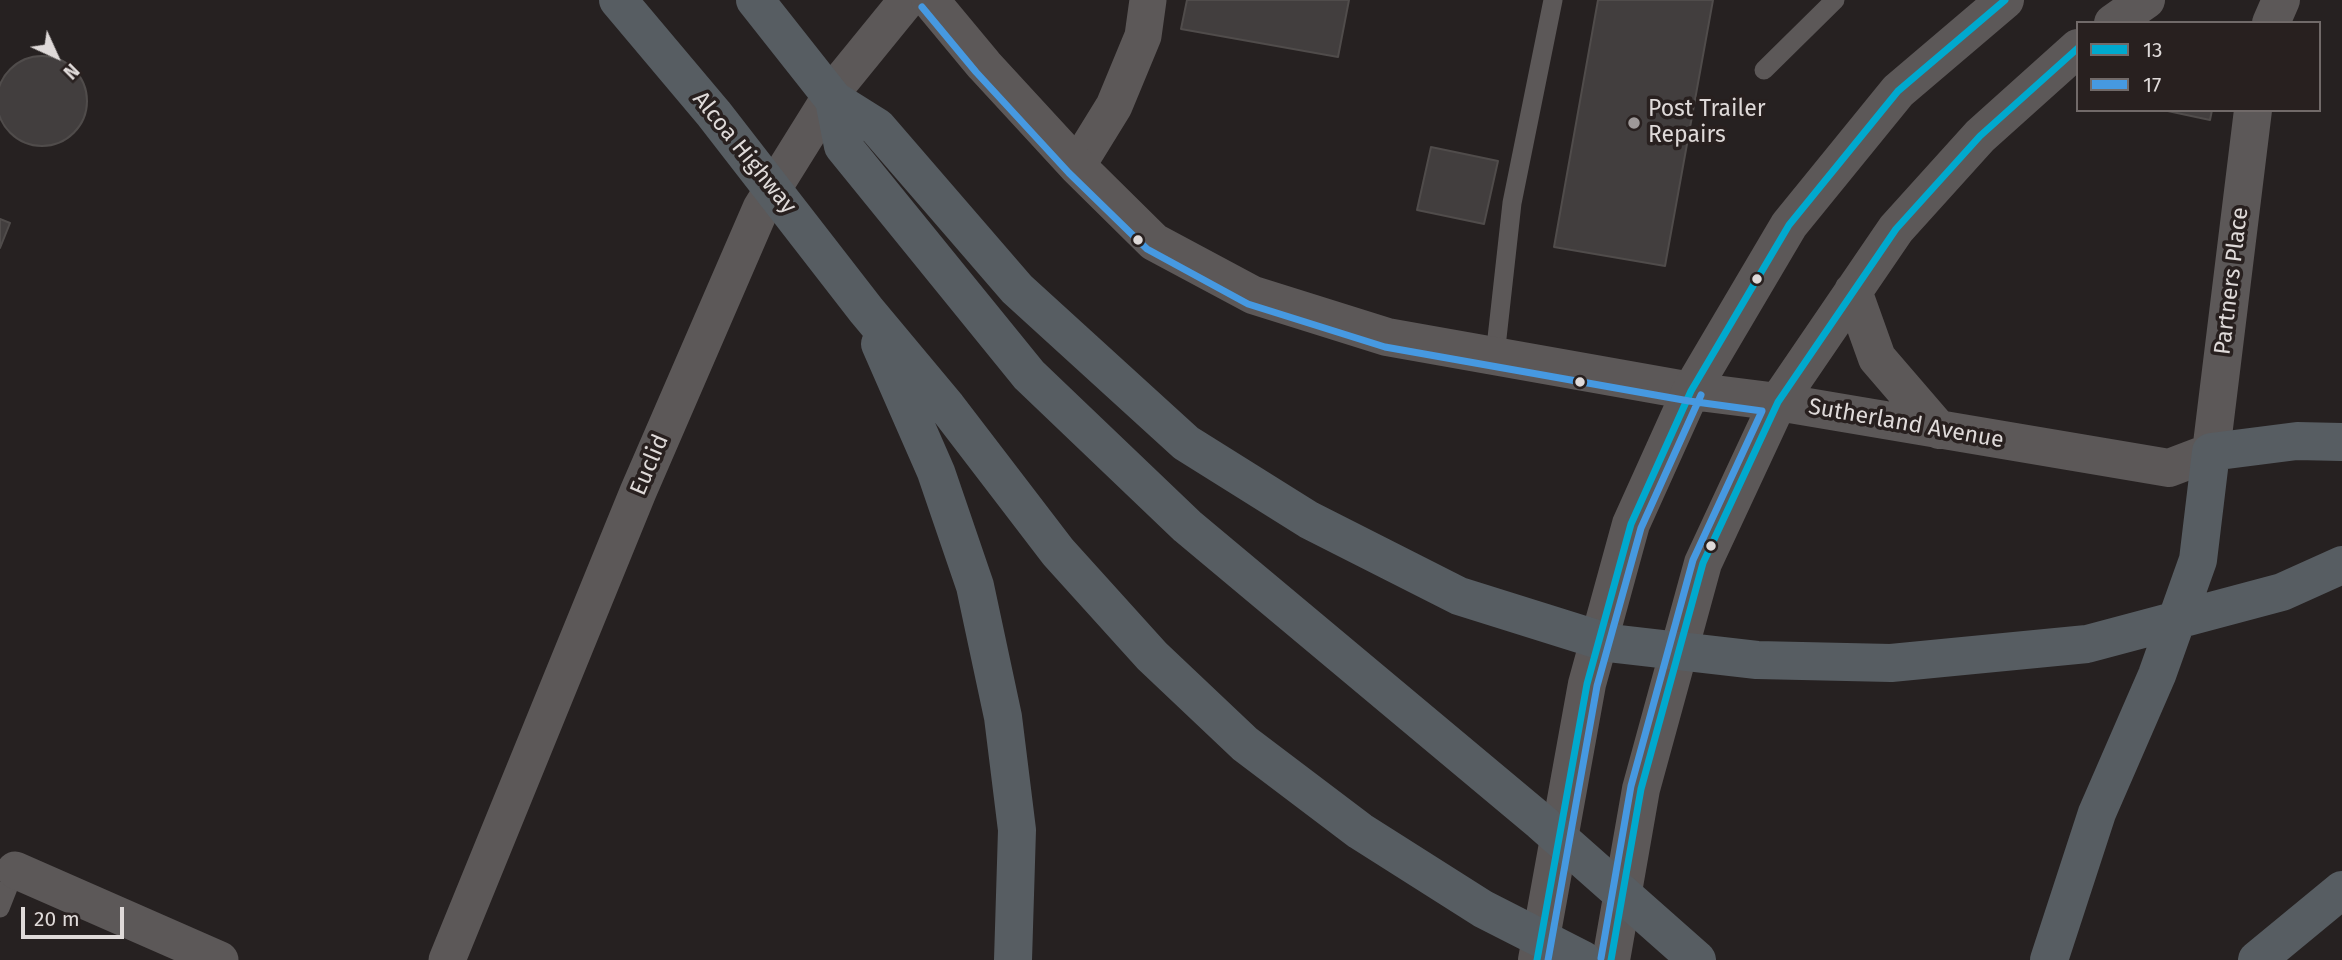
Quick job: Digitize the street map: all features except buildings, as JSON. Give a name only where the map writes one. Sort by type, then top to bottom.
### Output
[{"type":"highway","name":"Alcoa Highway","points":[[618,0],[714,114],[866,310]]},
{"type":"highway","points":[[764,11],[834,100],[877,127],[906,164],[1017,289],[1186,443],[1309,520],[1459,596],[1609,643],[1756,660],[1891,663],[2087,644],[2282,593],[2342,565]]},
{"type":"highway","points":[[834,100],[844,146],[1029,374],[1187,526],[1541,822],[1697,960]]},
{"type":"highway","points":[[866,310],[947,407],[1058,552],[1152,656],[1245,744],[1360,831],[1483,909],[1583,960]]},
{"type":"highway","points":[[866,310],[936,472],[975,586],[1003,717],[1017,830],[1013,960]]},
{"type":"highway","points":[[2049,960],[2096,813],[2157,675],[2198,561],[2211,452],[2297,440],[2342,442]]},
{"type":"highway","points":[[2257,960],[2342,890]]},
{"type":"main road","name":"Sutherland Avenue","points":[[930,0],[984,65],[1077,166],[1154,242],[1253,295],[1387,337],[1691,391],[1778,402],[2169,468],[2211,452]]},
{"type":"main road","points":[[1537,960],[1587,684],[1631,524],[1691,391],[1789,225],[1898,91],[2005,0]]},
{"type":"main road","points":[[2116,21],[2146,0]]},
{"type":"main road","points":[[2272,21],[2281,0]]},
{"type":"main road","points":[[1611,960],[1641,789],[1703,563],[1778,402],[1896,229],[1980,136],[2076,50]]},
{"type":"main road","name":"Partners Place","points":[[2211,452],[2253,112]]},
{"type":"main road","points":[[1853,291],[1877,358],[1939,430]]},
{"type":"street","name":"Euclid","points":[[447,960],[643,479],[761,208],[836,86],[907,0]]},
{"type":"street","points":[[1077,166],[1114,106],[1143,36],[1148,0]]},
{"type":"street","points":[[15,870],[220,960]]},
{"type":"lane","points":[[1495,356],[1512,203],[1553,0]]},
{"type":"lane","points":[[1764,70],[1835,0]]},
{"type":"lane","points":[[0,908],[15,870]]},
{"type":"transit line","name":"13","points":[[1537,960],[1587,684],[1631,524],[1691,391],[1789,225],[1898,91],[2005,0]]},
{"type":"transit line","name":"17","points":[[922,7],[976,72],[1069,173],[1147,249],[1248,304],[1385,347],[1689,401],[1762,411],[1693,560],[1631,786],[1601,958]]},
{"type":"transit line","name":"13","points":[[1611,960],[1641,789],[1703,563],[1778,402],[1896,229],[1980,136],[2076,50]]},
{"type":"transit line","name":"17","points":[[1548,960],[1597,686],[1641,528],[1701,395]]},
{"type":"place","name":"Post Trailer Repairs","points":[[1634,123]]}]
